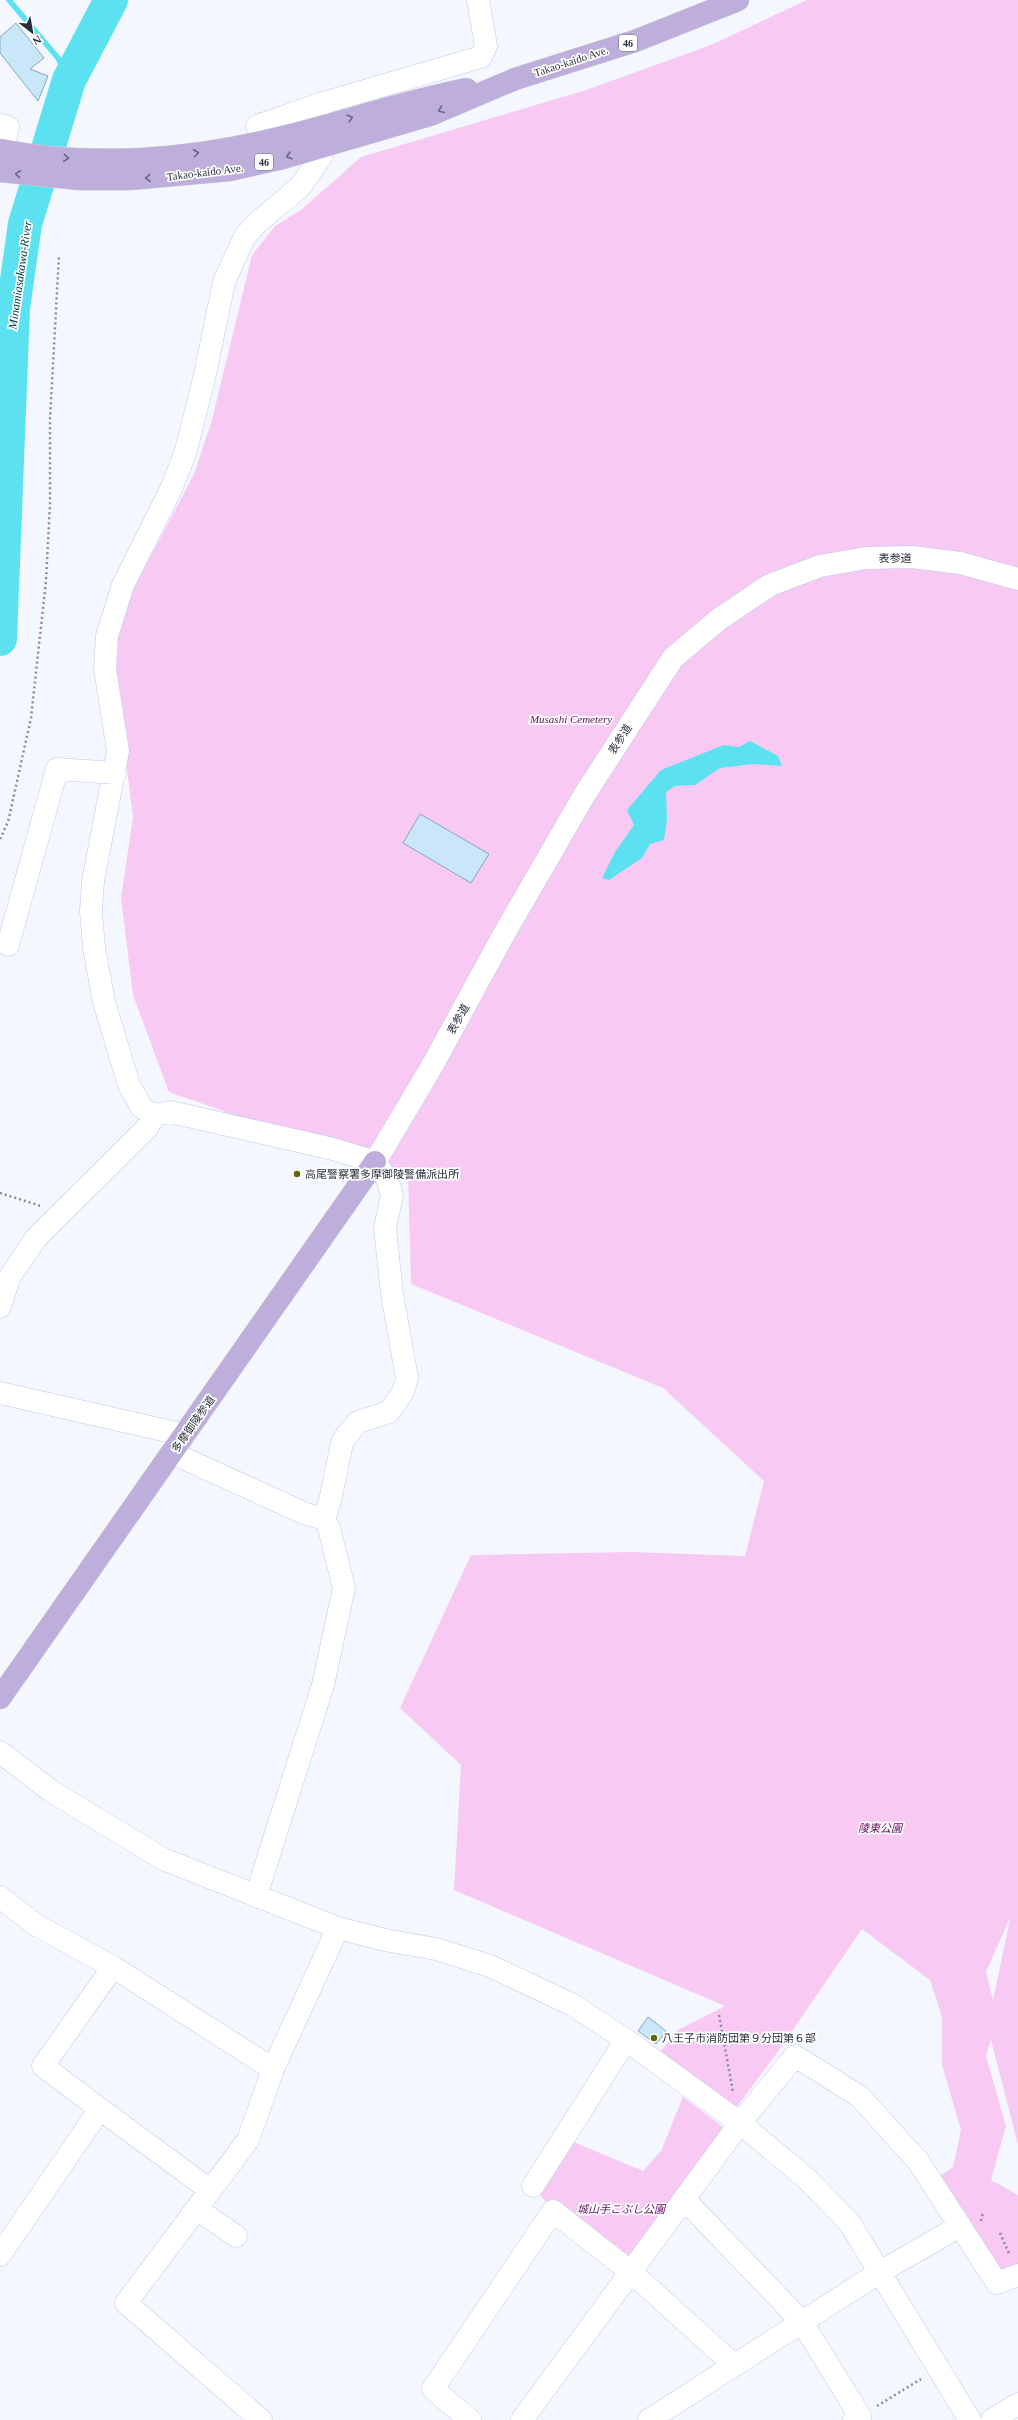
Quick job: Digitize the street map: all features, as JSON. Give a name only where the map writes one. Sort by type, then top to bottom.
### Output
[{"type":"main road","name":"Takao-kaido Ave.","points":[[0,171],[79,179],[130,179],[230,170],[283,158],[430,114],[515,79],[635,41],[738,0]]},
{"type":"main road","name":"Takao-kaido Ave.","points":[[0,150],[82,160],[176,156],[225,150],[282,138],[424,97],[515,79]]},
{"type":"main road","name":"多摩御陵参道","points":[[0,1698],[379,1155]]},
{"type":"street","points":[[257,126],[323,102],[480,57],[486,46],[478,0]]},
{"type":"street","points":[[323,102],[321,157],[300,187],[258,222],[245,236],[224,282],[204,380],[185,454],[171,489],[116,601],[107,636],[105,659],[117,739],[115,773],[93,881],[91,911],[94,948],[104,1002],[129,1085],[142,1108],[154,1115],[172,1112],[333,1149],[379,1155],[392,1195],[385,1228],[392,1294],[407,1378],[403,1392],[389,1412],[358,1422],[346,1436],[342,1443],[330,1501],[324,1519]]},
{"type":"street","points":[[0,125],[8,127],[0,162]]},
{"type":"street","name":"表参道","points":[[379,1155],[431,1068],[504,934],[585,794],[673,658],[718,620],[770,585],[820,566],[866,558],[912,557],[960,563],[1018,579]]},
{"type":"street","points":[[8,945],[57,769],[115,773]]},
{"type":"street","points":[[0,1307],[9,1278],[36,1238],[142,1134],[154,1115]]},
{"type":"street","points":[[0,1393],[185,1435]]},
{"type":"street","points":[[172,1453],[306,1514],[324,1519],[329,1528],[344,1588],[323,1685],[256,1896]]},
{"type":"street","points":[[0,1752],[51,1791],[163,1859],[338,1928],[385,1940],[436,1949],[490,1966],[573,2005],[626,2040],[740,2123],[806,2178],[849,2222],[970,2420]]},
{"type":"street","points":[[0,1897],[36,1925],[113,1967],[272,2069]]},
{"type":"street","points":[[261,2420],[126,2304],[248,2140],[272,2069],[338,1928]]},
{"type":"street","points":[[113,1967],[43,2066],[210,2190]]},
{"type":"street","points":[[533,2186],[626,2040]]},
{"type":"street","points":[[522,2420],[740,2123],[795,2056],[860,2096],[918,2161],[997,2283],[1016,2268]]},
{"type":"street","points":[[0,2255],[100,2109]]},
{"type":"street","points":[[684,2199],[802,2322],[857,2418]]},
{"type":"street","points":[[197,2209],[236,2236]]},
{"type":"street","points":[[470,2420],[433,2389],[553,2211],[631,2272],[734,2366]]},
{"type":"street","points":[[649,2420],[880,2272],[960,2226]]},
{"type":"street","points":[[992,2420],[1018,2404]]},
{"type":"path","points":[[0,839],[8,822],[31,718],[46,580],[50,504],[50,419],[59,256]]},
{"type":"path","points":[[0,1189],[2,1193],[59,1215]]},
{"type":"path","points":[[719,2015],[734,2100]]},
{"type":"path","points":[[1000,2233],[1016,2268]]},
{"type":"path","points":[[857,2418],[912,2384]]},
{"type":"green space","name":"Musashi Cemetery","points":[[807,0],[1018,0],[1018,2145],[991,2040],[986,2056],[1006,2126],[991,2180],[1018,2195],[1018,2275],[997,2283],[931,2182],[953,2167],[961,2130],[942,2065],[942,2017],[930,1980],[862,1929],[779,2050],[736,2108],[660,2052],[678,2030],[725,2006],[454,1890],[461,1765],[400,1708],[471,1555],[632,1552],[745,1556],[764,1481],[663,1388],[411,1284],[408,1175],[169,1092],[133,995],[121,898],[133,817],[113,659],[116,622],[194,474],[212,420],[252,255],[275,226],[301,210],[361,157],[586,90],[711,45]],"holes":[[[1010,1918],[993,2000],[986,1972]]]},
{"type":"green space","name":"城山手こぶし公園","points":[[683,2097],[732,2134],[631,2272],[553,2211],[533,2186],[564,2138],[643,2171],[661,2151]]},
{"type":"water","points":[[750,741],[778,756],[782,766],[753,764],[720,768],[695,785],[675,786],[666,792],[667,820],[664,840],[650,844],[642,858],[609,880],[602,878],[615,852],[634,825],[627,810],[661,770],[724,745],[739,747]]},
{"type":"building","points":[[16,23],[44,58],[30,69],[48,76],[38,101],[0,53],[0,37]]},
{"type":"building","points":[[420,814],[489,854],[471,883],[403,843]]},
{"type":"building","name":"八王子市消防団第９分団第６部","points":[[648,2017],[666,2031],[656,2044],[638,2031]]},
{"type":"waterway","points":[[9,0],[58,58],[69,80]]},
{"type":"waterway","name":"Minamiasakawa-River","points":[[0,639],[13,308],[25,224],[69,80],[111,0]]},
{"type":"place","name":"高尾警察署多摩御陵警備派出所","points":[[297,1174]]},
{"type":"place","name":"八王子市消防団第９分団第６部","points":[[654,2038]]},
{"type":"park label","name":"陵東公園","points":[[880,1828]]}]
